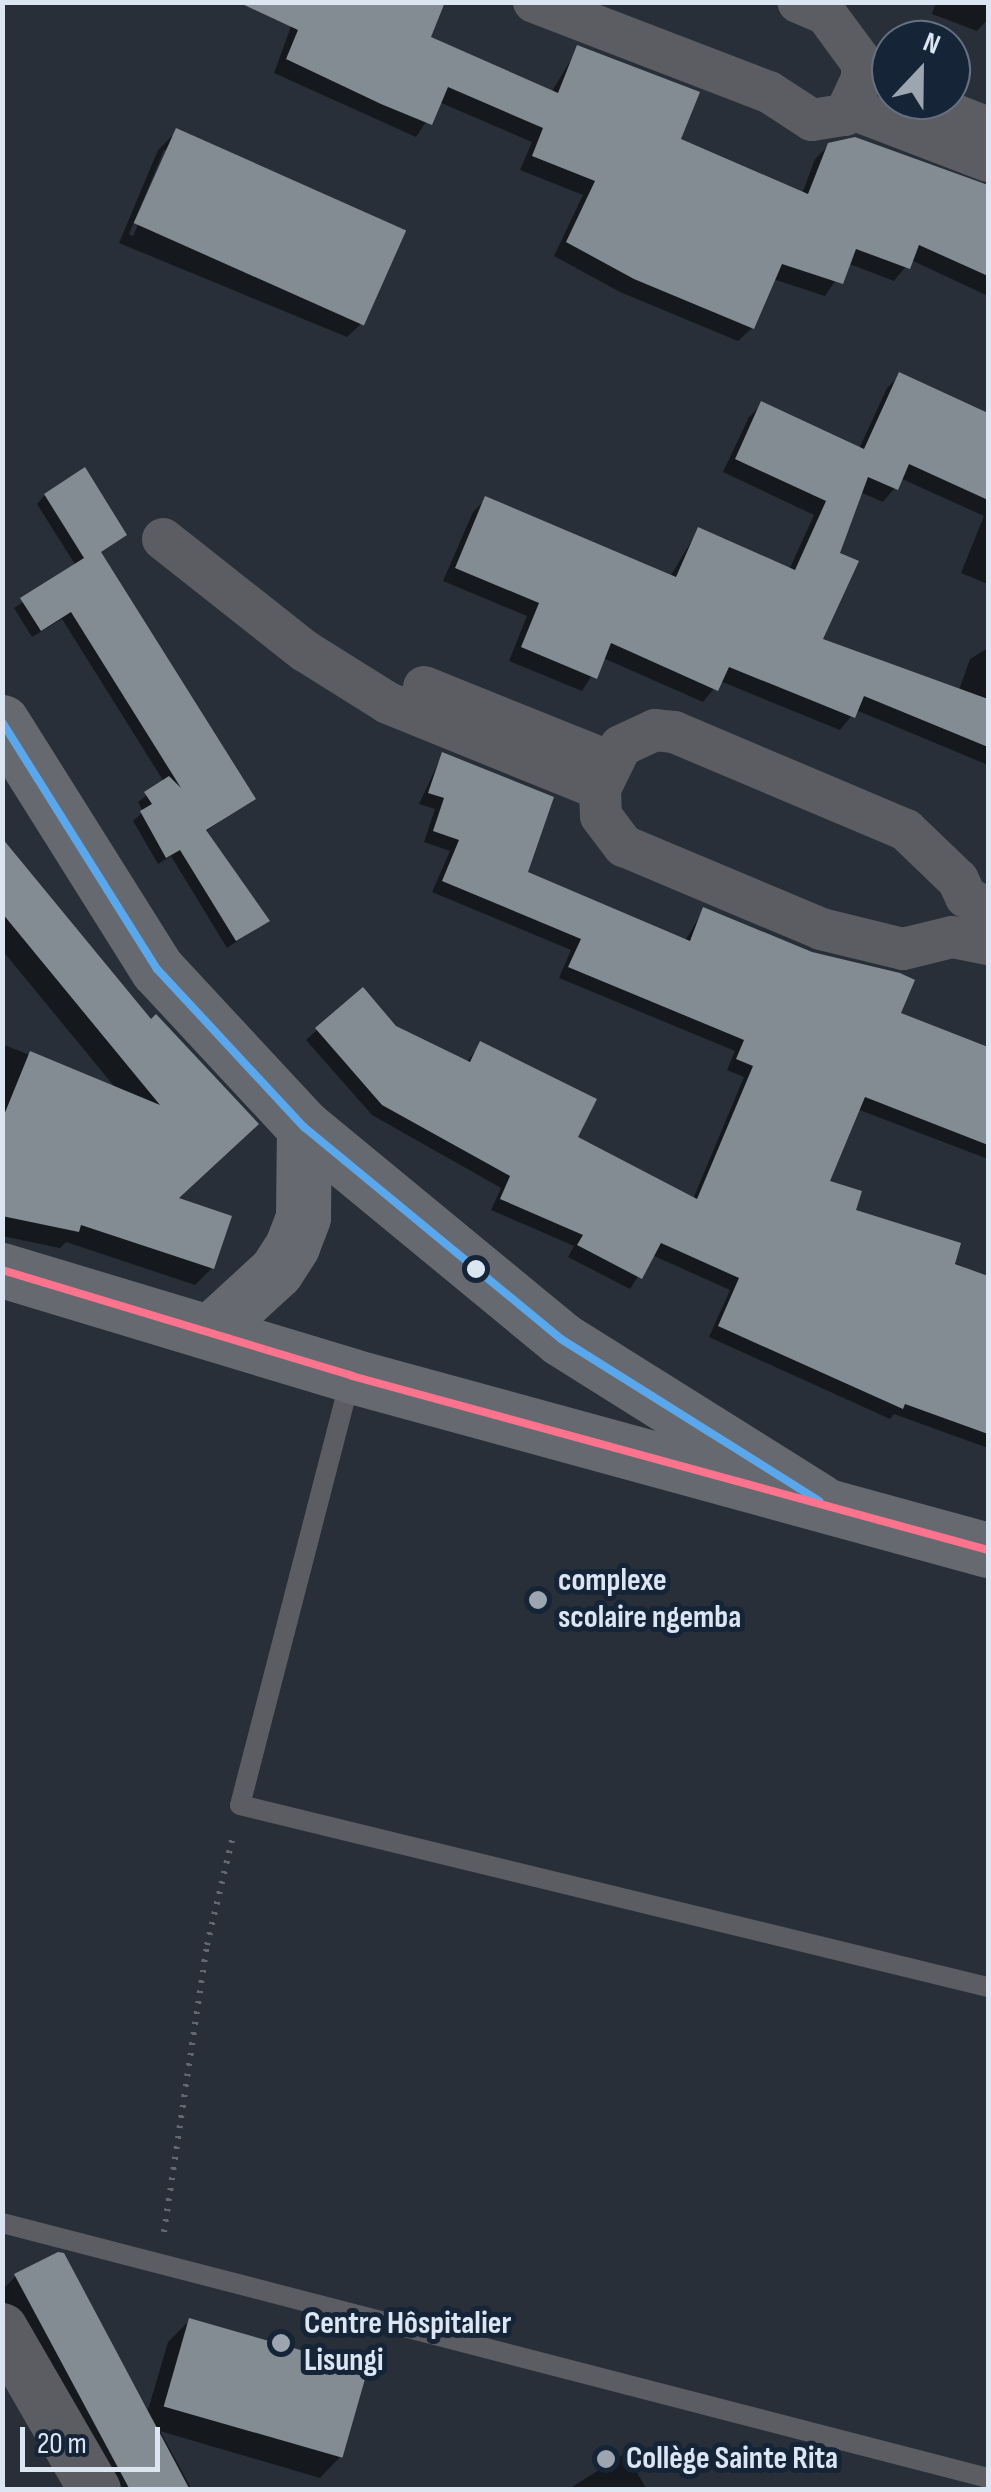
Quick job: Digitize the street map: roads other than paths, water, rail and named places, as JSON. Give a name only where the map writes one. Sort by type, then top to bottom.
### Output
[{"type":"highway","points":[[2,722],[156,969],[304,1127],[561,1339],[818,1501]]},
{"type":"highway","points":[[213,1329],[276,1271],[292,1246],[303,1216],[304,1127]]},
{"type":"highway","points":[[2,1270],[213,1329],[352,1376],[988,1550]]},
{"type":"street","points":[[534,2],[769,92],[812,120],[868,92]]},
{"type":"street","points":[[798,2],[826,14],[844,31],[862,62],[868,92],[988,161]]},
{"type":"street","points":[[163,539],[306,652],[388,703],[606,775]]},
{"type":"street","points":[[424,687],[606,775]]},
{"type":"street","points":[[674,732],[906,830],[977,903],[970,941],[903,949],[867,943],[678,869],[609,834],[606,775],[635,736],[674,732]]},
{"type":"street","points":[[2,2330],[95,2490]]},
{"type":"lane","points":[[352,1376],[240,1805],[988,1987]]},
{"type":"lane","points":[[2,2223],[988,2478]]},
{"type":"place","name":"complexe scolaire ngemba","points":[[538,1600]]},
{"type":"place","name":"Centre Hôspitalier Lisungi","points":[[281,2343]]},
{"type":"place","name":"Collège Sainte Rita","points":[[606,2459]]}]
